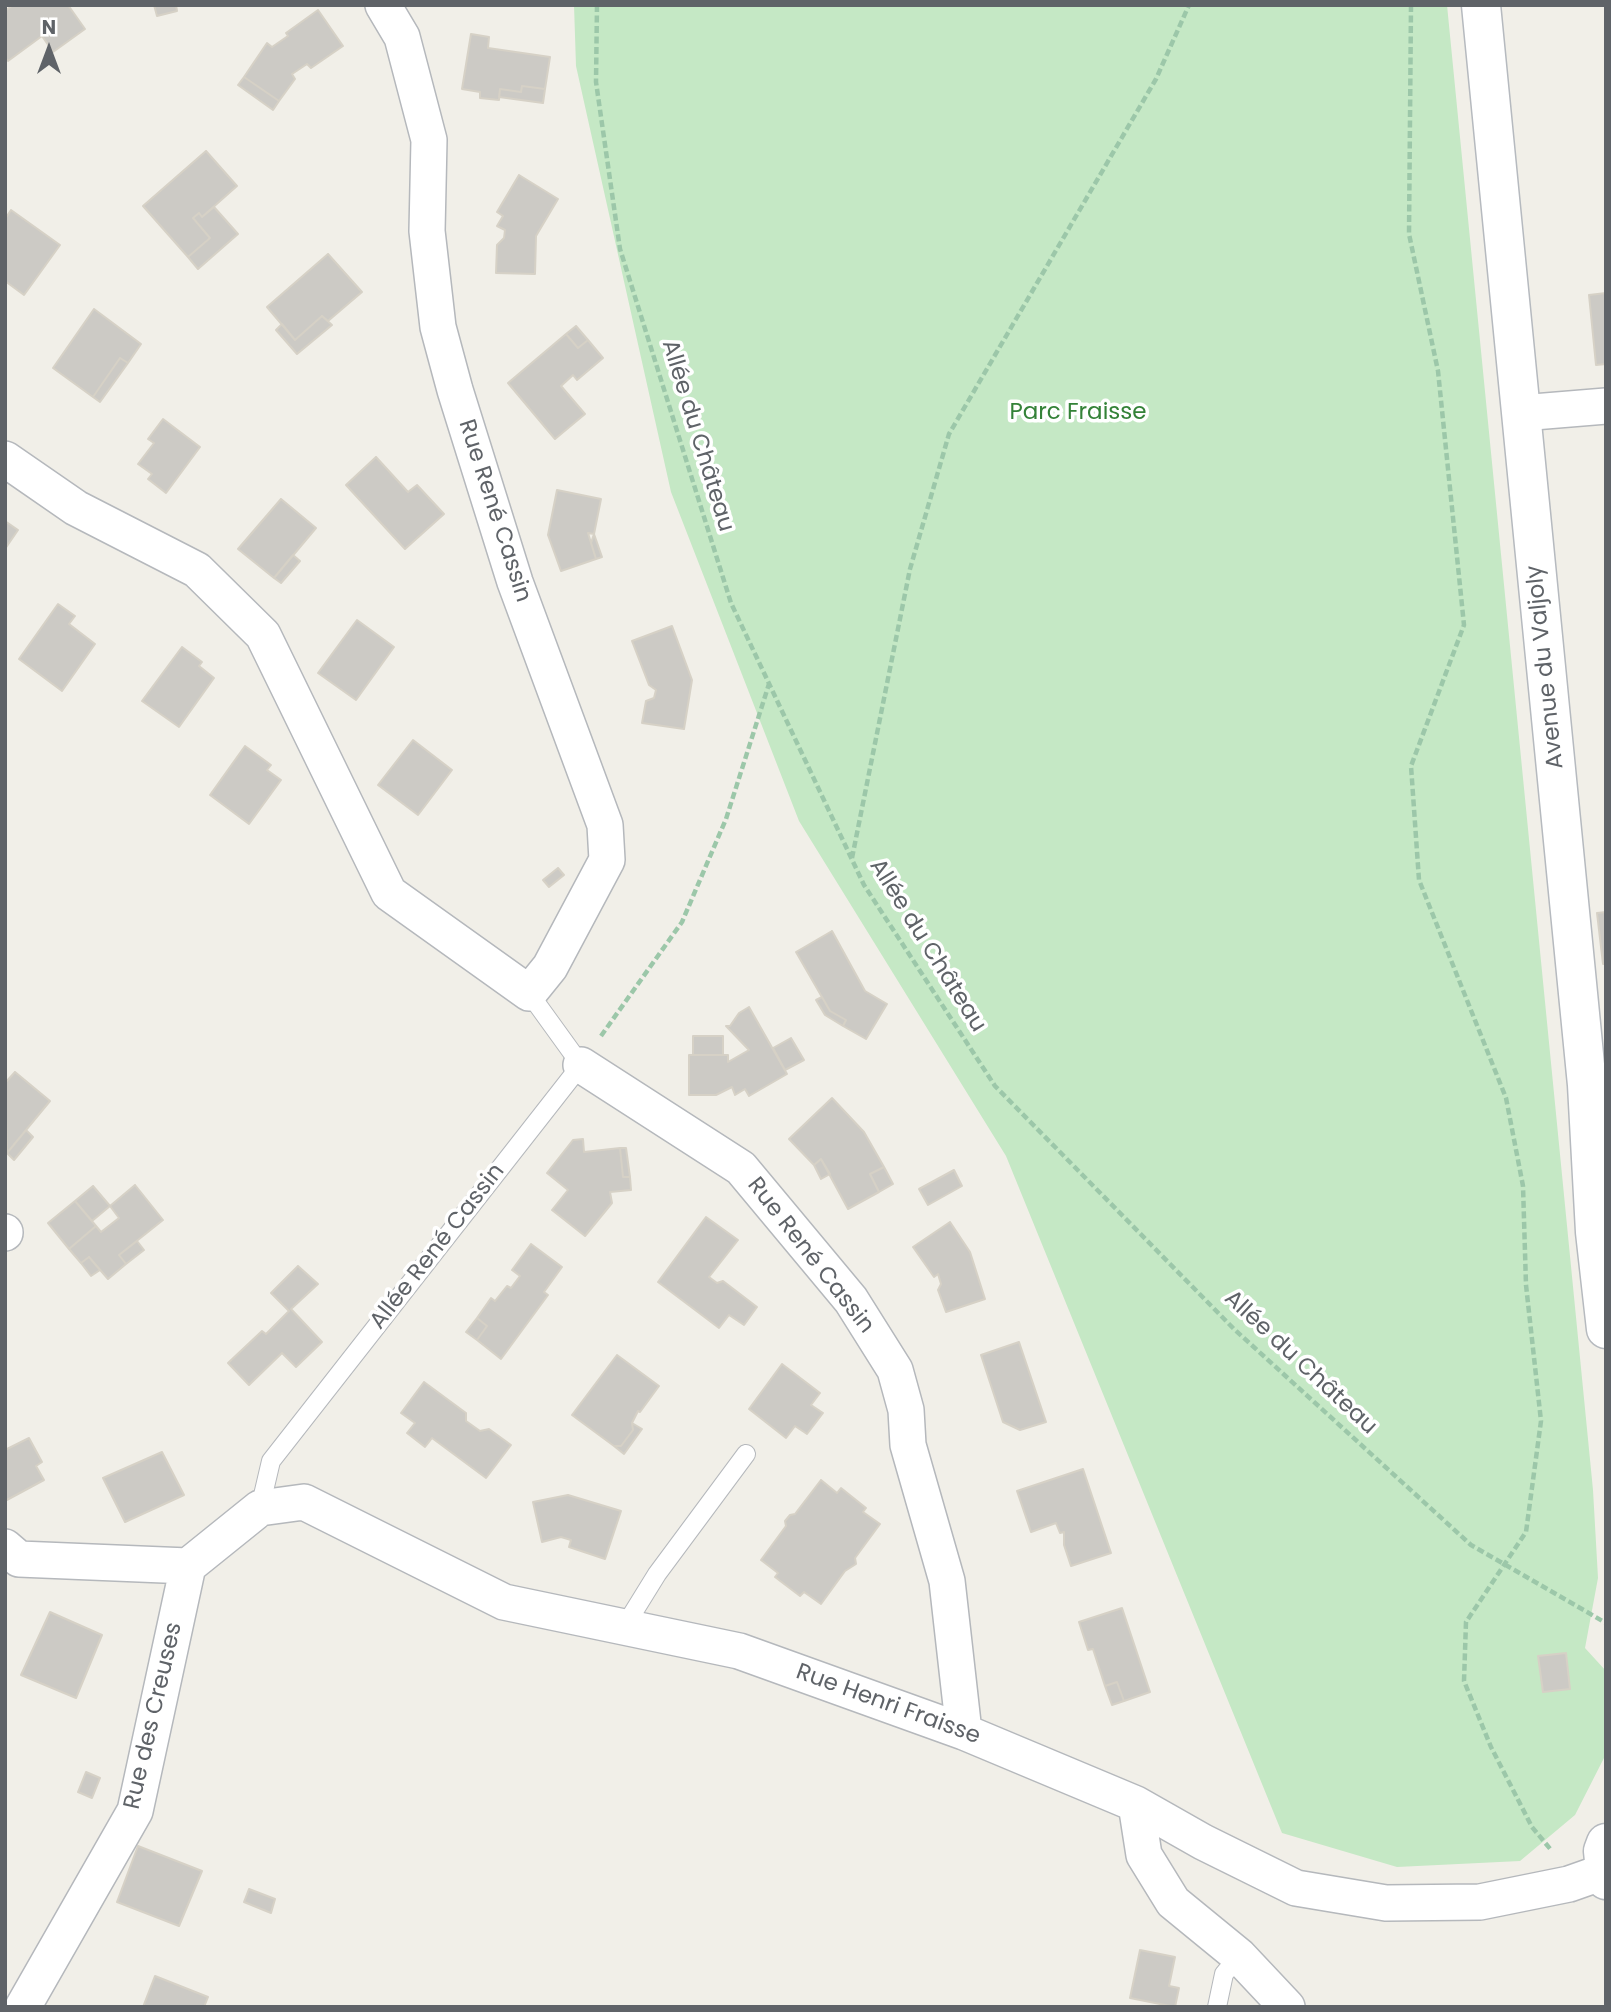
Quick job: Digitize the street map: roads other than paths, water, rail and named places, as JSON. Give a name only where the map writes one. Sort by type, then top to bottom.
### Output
[{"type":"main road","name":"Avenue du Valjoly","points":[[1481,5],[1587,1085],[1606,1329]]},
{"type":"street","name":"Rue René Cassin","points":[[383,5],[402,37],[429,140],[427,231],[439,327],[449,365],[515,582],[606,825],[607,860],[550,967],[528,993]]},
{"type":"street","points":[[1521,413],[1606,406]]},
{"type":"street","points":[[5,459],[76,508],[197,570],[263,635],[389,893],[528,993]]},
{"type":"street","name":"Rue René Cassin","points":[[581,1065],[741,1168],[851,1300],[895,1370],[906,1410],[908,1445],[947,1581],[964,1732]]},
{"type":"street","name":"Rue Henri Fraisse","points":[[260,1508],[304,1502],[504,1602],[623,1629],[739,1651],[964,1732],[1136,1804],[1203,1842],[1296,1888],[1386,1903],[1480,1902],[1596,1870]]},
{"type":"street","points":[[5,1546],[19,1559],[188,1566],[260,1508]]},
{"type":"street","name":"Rue des Creuses","points":[[23,2007],[135,1811],[188,1566]]},
{"type":"street","points":[[1136,1804],[1144,1855],[1172,1902],[1239,1955],[1287,2007]]},
{"type":"lane","points":[[528,993],[581,1065]]},
{"type":"lane","name":"Allée René Cassin","points":[[260,1508],[271,1461],[581,1065]]},
{"type":"lane","points":[[623,1629],[657,1574],[746,1454]]},
{"type":"lane","points":[[1217,2007],[1224,1974],[1239,1955]]},
{"type":"park label","name":"Parc Fraisse","points":[[1078,413]]}]
